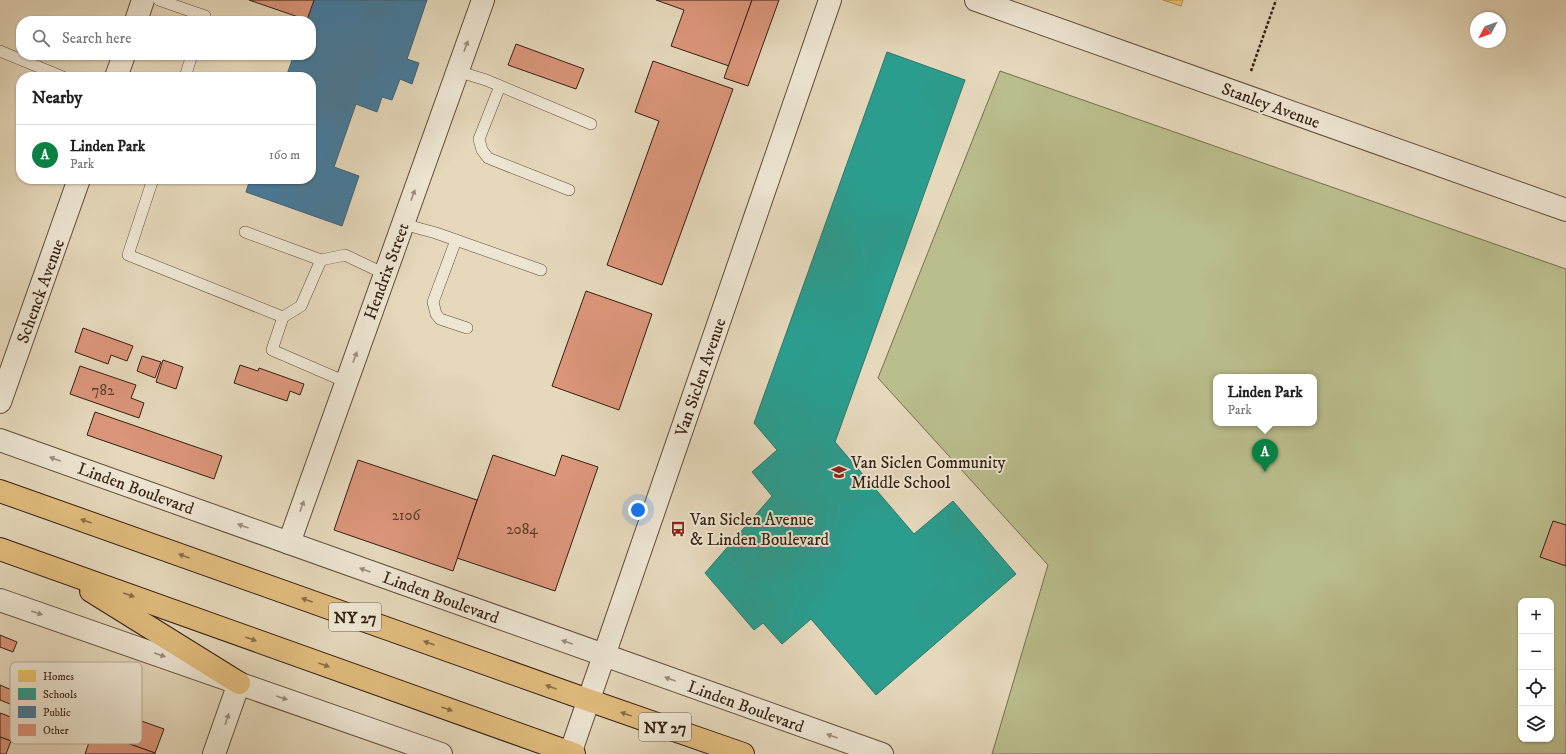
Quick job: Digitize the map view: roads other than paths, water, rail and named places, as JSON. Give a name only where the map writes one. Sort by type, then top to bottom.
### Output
[{"type":"highway","name":"NY 27","points":[[0,491],[743,754]]},
{"type":"highway","points":[[0,549],[571,754]]},
{"type":"highway","points":[[54,568],[239,683]]},
{"type":"street","points":[[138,16],[143,0]]},
{"type":"street","name":"Hendrix Street","points":[[289,543],[483,0]]},
{"type":"street","name":"Van Siclen Avenue","points":[[571,754],[588,700],[830,0]]},
{"type":"street","name":"Stanley Avenue","points":[[976,0],[1566,210]]},
{"type":"street","points":[[118,72],[122,60]]},
{"type":"street","name":"Schenck Avenue","points":[[0,402],[77,184]]},
{"type":"street","name":"Linden Boulevard","points":[[0,440],[882,754]]},
{"type":"street","points":[[0,600],[441,754]]},
{"type":"street","points":[[214,754],[239,683]]},
{"type":"lane","points":[[159,0],[205,16]]},
{"type":"lane","points":[[0,51],[16,58]]},
{"type":"lane","points":[[22,60],[51,72]]},
{"type":"lane","points":[[187,72],[190,60]]},
{"type":"lane","points":[[457,71],[486,80],[590,124]]},
{"type":"lane","points":[[500,86],[479,139],[482,150],[488,158],[569,190]]},
{"type":"lane","points":[[150,184],[128,255],[283,317]]},
{"type":"lane","points":[[403,224],[456,240],[541,270]]},
{"type":"lane","points":[[245,232],[321,260],[345,255],[385,274]]},
{"type":"lane","points":[[456,240],[433,302],[436,314],[440,319],[467,328]]},
{"type":"lane","points":[[321,260],[301,306],[283,317],[272,350],[346,382]]},
{"type":"place","name":"Van Siclen Community Middle School","points":[[839,472]]},
{"type":"place","name":"Linden Park","points":[[1265,472]]},
{"type":"place","name":"Van Siclen Avenue & Linden Boulevard","points":[[678,529]]}]
